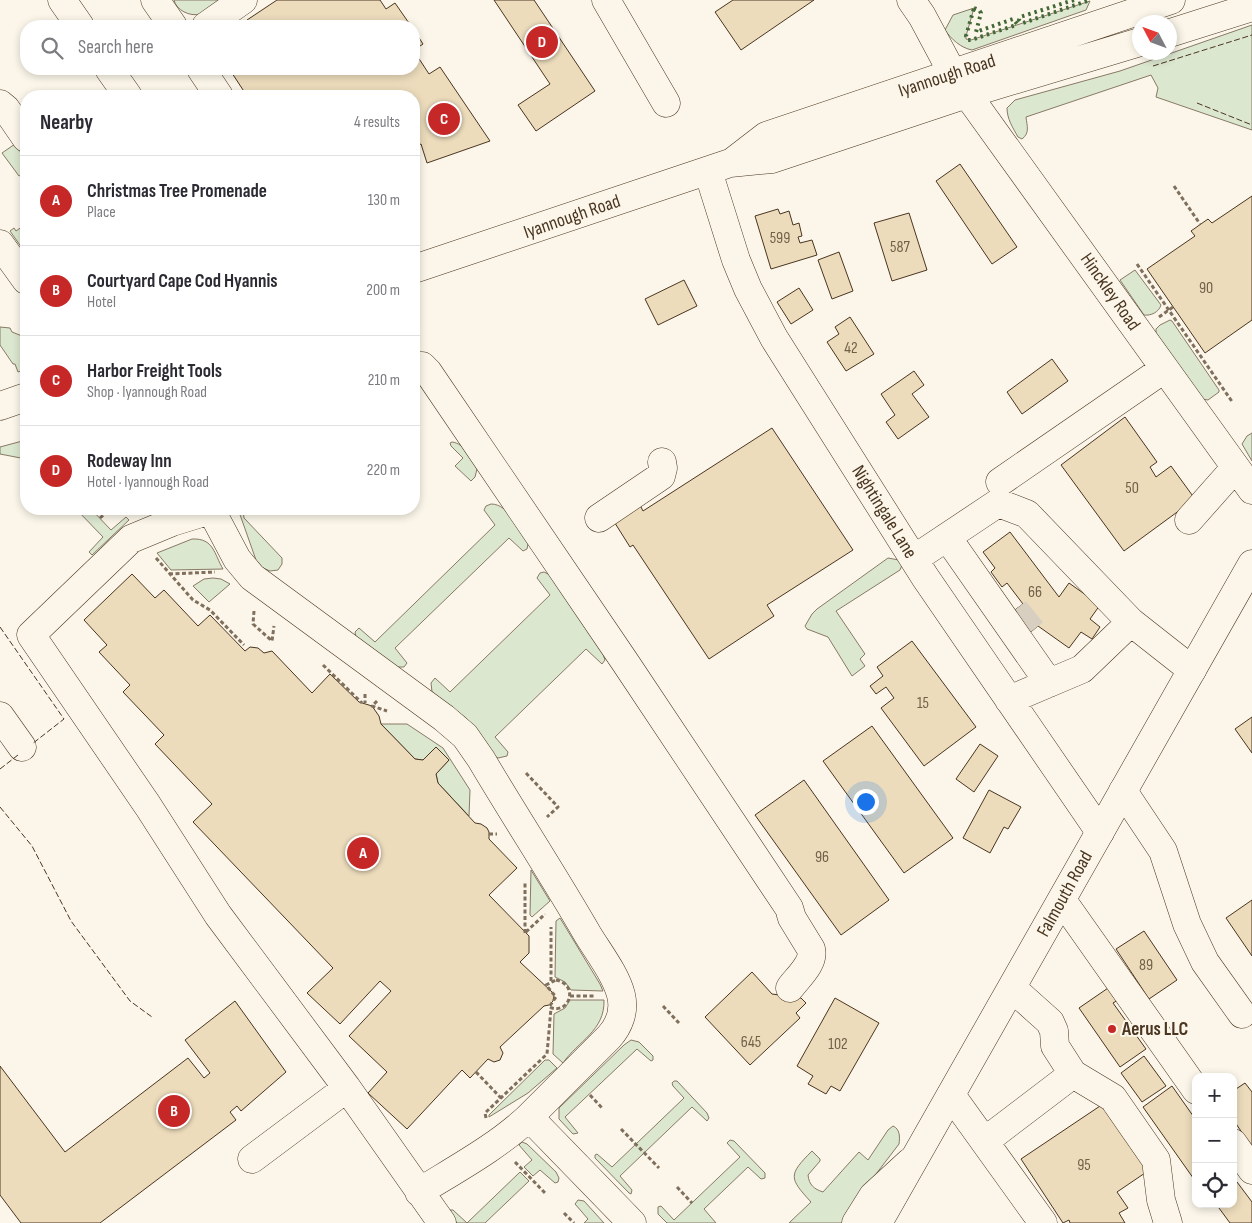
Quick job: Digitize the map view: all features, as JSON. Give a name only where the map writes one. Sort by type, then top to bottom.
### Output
[{"type":"main road","points":[[62,0],[76,20]]},
{"type":"main road","points":[[155,0],[169,20]]},
{"type":"main road","points":[[215,20],[243,0]]},
{"type":"main road","points":[[606,0],[666,103]]},
{"type":"main road","name":"Hinckley Road","points":[[911,0],[960,84],[1252,490]]},
{"type":"main road","name":"Iyannough Road","points":[[420,265],[719,167],[772,160],[1170,0]]},
{"type":"main road","points":[[1177,31],[1252,7]]},
{"type":"main road","name":"Iyannough Road","points":[[960,84],[1132,44]]},
{"type":"main road","points":[[113,75],[124,90]]},
{"type":"main road","points":[[205,75],[215,90]]},
{"type":"main road","points":[[0,104],[6,109],[20,129]]},
{"type":"main road","name":"Nightingale Lane","points":[[719,167],[736,260],[774,338],[914,559],[1100,832]]},
{"type":"main road","points":[[0,244],[20,272]]},
{"type":"main road","points":[[420,366],[428,372],[789,908],[792,918],[813,955],[790,988]]},
{"type":"main road","points":[[1000,482],[1164,369]]},
{"type":"main road","points":[[0,406],[20,399]]},
{"type":"main road","points":[[599,518],[661,476],[662,462]]},
{"type":"main road","points":[[1189,520],[1235,468]]},
{"type":"main road","points":[[914,559],[954,546],[998,503],[1027,514],[1132,622],[1192,670]]},
{"type":"main road","points":[[194,515],[131,539],[30,635],[148,806],[218,915],[347,1088],[442,1223]]},
{"type":"main road","points":[[214,515],[236,560],[252,577],[404,687],[465,736],[570,904],[617,985],[622,1003],[621,1018],[615,1031],[514,1130],[490,1148],[419,1192]]},
{"type":"main road","points":[[954,546],[981,564],[1015,610]]},
{"type":"main road","points":[[954,546],[1043,675]]},
{"type":"main road","name":"Falmouth Road","points":[[878,1223],[1252,564]]},
{"type":"main road","points":[[1009,700],[1043,675],[1082,669],[1132,622]]},
{"type":"main road","points":[[1032,631],[1044,648],[1043,675]]},
{"type":"main road","points":[[0,716],[22,747]]},
{"type":"main road","points":[[1122,791],[1163,851],[1187,924],[1205,962],[1242,1014]]},
{"type":"main road","points":[[1062,900],[1192,1084]]},
{"type":"main road","points":[[1012,988],[1050,1022],[1054,1031],[1055,1046],[1073,1074],[1113,1098],[1156,1160],[1161,1200],[1168,1223]]},
{"type":"main road","points":[[984,1141],[1073,1074]]},
{"type":"main road","points":[[252,1159],[347,1088]]},
{"type":"main road","points":[[951,1096],[1043,1223]]},
{"type":"main road","points":[[529,1117],[632,1223]]},
{"type":"main road","points":[[1237,1149],[1252,1170]]},
{"type":"main road","points":[[856,1223],[873,1196],[915,1158]]},
{"type":"path","points":[[1174,186],[1200,224]]},
{"type":"path","points":[[1137,264],[1233,403]]},
{"type":"path","points":[[100,518],[103,515]]},
{"type":"path","points":[[152,553],[193,600],[210,610],[244,645]]},
{"type":"path","points":[[169,574],[223,572]]},
{"type":"path","points":[[254,608],[253,624],[272,641],[275,624]]},
{"type":"path","points":[[317,659],[362,703]]},
{"type":"path","points":[[526,773],[558,807],[544,820]]},
{"type":"path","points":[[525,874],[525,933],[550,909]]},
{"type":"path","points":[[551,918],[551,981]]},
{"type":"path","points":[[486,1121],[485,1113],[547,1054],[551,1008],[549,1007],[556,997],[546,985],[556,980],[564,984],[570,991],[570,996],[566,1005],[558,1009],[551,1008]]},
{"type":"path","points":[[570,996],[596,996]]},
{"type":"path","points":[[662,1006],[679,1023]]},
{"type":"path","points":[[476,1072],[501,1098]]},
{"type":"path","points":[[586,1091],[603,1109]]},
{"type":"path","points":[[621,1129],[659,1168]]},
{"type":"path","points":[[514,1161],[546,1194]]},
{"type":"path","points":[[677,1187],[692,1203]]},
{"type":"path","points":[[564,1212],[574,1223]]},
{"type":"green space","points":[[174,0],[226,0],[207,12],[196,15],[180,10]]},
{"type":"green space","points":[[1090,1],[1086,10],[972,50],[957,43],[945,30],[953,15],[974,8],[966,36],[966,39],[971,40]]},
{"type":"green space","points":[[1252,25],[1252,130],[1156,97],[1158,88],[1151,75],[1026,117],[1027,132],[1022,139],[1018,137],[1012,127],[1007,108],[1015,100],[1120,71],[1152,60],[1177,60],[1177,51]]},
{"type":"green space","points":[[15,144],[20,151],[20,176],[19,176],[2,153]]},
{"type":"green space","points":[[14,228],[16,231],[20,228],[20,245],[10,231]]},
{"type":"green space","points":[[1135,270],[1161,305],[1157,312],[1144,315],[1120,280]]},
{"type":"green space","points":[[1170,320],[1219,390],[1208,400],[1202,399],[1156,333],[1156,329],[1160,325]]},
{"type":"green space","points":[[0,327],[10,328],[12,332],[20,335],[20,371],[18,372],[15,364],[13,364],[0,345]]},
{"type":"green space","points":[[1252,433],[1252,461],[1242,444],[1247,436]]},
{"type":"green space","points":[[20,442],[20,458],[0,454],[0,447]]},
{"type":"green space","points":[[452,442],[464,448],[477,469],[475,477],[471,481],[455,466],[463,458],[451,446],[450,443]]},
{"type":"green space","points":[[491,504],[503,508],[513,519],[528,544],[527,549],[523,551],[509,538],[395,648],[407,663],[404,667],[397,667],[356,637],[355,632],[359,628],[375,642],[495,525],[484,510],[486,506]]},
{"type":"green space","points":[[82,515],[97,515],[111,530],[126,517],[129,520],[92,555],[89,552],[103,537]]},
{"type":"green space","points":[[240,515],[244,515],[244,518],[282,558],[282,564],[278,570],[270,571],[263,568],[256,560]]},
{"type":"green space","points":[[192,539],[199,539],[209,544],[223,569],[171,570],[157,553]]},
{"type":"green space","points":[[888,558],[899,560],[902,565],[900,570],[836,611],[865,654],[860,659],[865,666],[852,676],[828,637],[807,629],[805,626],[817,609]]},
{"type":"green space","points":[[544,572],[550,575],[603,654],[605,660],[602,664],[586,649],[495,737],[508,752],[507,756],[498,758],[494,756],[478,731],[466,718],[432,692],[431,683],[435,678],[450,692],[550,595],[537,578],[540,573]]},
{"type":"green space","points":[[204,579],[221,579],[230,584],[209,602],[193,586]]},
{"type":"green space","points":[[381,724],[407,724],[443,748],[470,790],[469,816],[438,783],[436,774],[449,760],[436,747],[423,760],[415,759]]},
{"type":"green space","points":[[531,870],[550,901],[532,917],[530,915]]},
{"type":"green space","points":[[560,918],[603,991],[571,990],[565,982],[555,977],[556,921]]},
{"type":"green space","points":[[570,1000],[604,1000],[603,1011],[600,1020],[590,1035],[563,1063],[553,1054],[554,1014],[565,1008]]},
{"type":"green space","points":[[631,1040],[639,1042],[653,1056],[653,1060],[651,1061],[637,1049],[565,1117],[578,1133],[573,1134],[559,1119],[559,1108]]},
{"type":"green space","points":[[545,1060],[549,1060],[557,1068],[528,1093],[489,1117],[489,1115]]},
{"type":"green space","points":[[677,1081],[707,1113],[709,1118],[707,1121],[692,1107],[620,1176],[632,1190],[631,1194],[595,1158],[595,1155],[597,1154],[612,1167],[684,1098],[673,1086],[672,1083]]},
{"type":"green space","points":[[893,1126],[898,1131],[899,1144],[863,1191],[845,1223],[789,1223],[811,1202],[798,1187],[794,1176],[795,1171],[812,1151],[820,1161],[808,1175],[812,1186],[823,1192],[859,1152],[868,1160],[888,1130]]},
{"type":"green space","points":[[730,1140],[734,1141],[765,1173],[765,1178],[761,1179],[748,1167],[704,1209],[716,1223],[667,1223],[658,1214],[658,1207],[661,1206],[674,1220],[740,1157],[727,1143]]},
{"type":"green space","points":[[522,1142],[527,1144],[556,1172],[559,1178],[558,1182],[555,1183],[540,1170],[533,1176],[524,1167],[532,1160],[519,1145]]},
{"type":"green space","points":[[520,1172],[529,1181],[485,1223],[467,1223]]},
{"type":"green space","points":[[578,1200],[584,1201],[604,1223],[584,1223],[588,1219],[575,1204]]},
{"type":"green space","points":[[450,1210],[453,1210],[467,1223],[457,1223],[449,1213]]},
{"type":"building","points":[[277,0],[380,0],[386,9],[395,3],[407,20],[247,20]]},
{"type":"building","points":[[494,0],[534,0],[595,91],[536,131],[518,105],[550,84]]},
{"type":"building","points":[[733,0],[814,0],[741,50],[715,12]]},
{"type":"building","points":[[420,60],[429,74],[440,67],[490,141],[427,163],[420,144],[420,90],[243,90],[233,75],[420,75]]},
{"type":"building","points":[[960,164],[1017,247],[992,264],[936,181]]},
{"type":"building","points":[[1252,196],[1252,320],[1205,353],[1147,269],[1195,236],[1191,231],[1208,219],[1212,223]]},
{"type":"building","points":[[778,209],[780,214],[789,211],[793,225],[799,223],[802,236],[798,237],[800,243],[812,240],[817,255],[771,269],[755,216]]},
{"type":"building","points":[[909,213],[927,270],[892,281],[874,223]]},
{"type":"building","points":[[839,252],[853,291],[832,299],[818,260]]},
{"type":"building","points":[[684,280],[697,306],[658,325],[645,299]]},
{"type":"building","points":[[799,288],[813,310],[791,324],[777,302]]},
{"type":"building","points":[[850,317],[874,354],[846,371],[827,342],[839,334],[835,327]]},
{"type":"building","points":[[1052,359],[1068,381],[1022,414],[1007,392]]},
{"type":"building","points":[[914,371],[924,385],[912,394],[929,417],[898,439],[886,422],[895,415],[881,394]]},
{"type":"building","points":[[1125,417],[1157,462],[1150,467],[1156,477],[1171,466],[1195,499],[1124,551],[1061,465]]},
{"type":"building","points":[[772,428],[853,550],[767,605],[774,616],[709,659],[633,545],[630,547],[613,520],[639,503],[643,511]]},
{"type":"building","points":[[1010,532],[1059,597],[1069,583],[1100,605],[1090,619],[1100,627],[1092,639],[1081,632],[1069,648],[1038,626],[1021,640],[1004,618],[1023,604],[1007,583],[1002,587],[991,572],[995,568],[983,552]]},
{"type":"building","points":[[132,574],[155,598],[164,590],[198,626],[210,615],[245,651],[250,647],[258,648],[264,653],[272,651],[312,693],[330,674],[359,702],[372,706],[379,716],[381,724],[415,759],[423,760],[436,747],[449,760],[436,774],[438,783],[475,823],[487,828],[489,839],[517,868],[489,895],[529,936],[529,953],[520,962],[552,992],[554,996],[553,1001],[549,1005],[544,1006],[500,1047],[503,1053],[500,1060],[494,1062],[488,1059],[470,1078],[462,1070],[407,1129],[368,1093],[387,1072],[349,1036],[391,991],[380,981],[340,1024],[307,993],[333,968],[193,822],[212,804],[155,744],[164,735],[123,692],[130,685],[99,652],[107,645],[84,620]]},
{"type":"building","points":[[912,641],[976,727],[924,766],[881,708],[894,698],[886,687],[876,694],[870,686],[883,676],[877,667]]},
{"type":"building","points":[[1252,717],[1252,753],[1235,729]]},
{"type":"building","points":[[872,726],[953,838],[904,873],[823,761]]},
{"type":"building","points":[[980,744],[998,756],[974,792],[956,779]]},
{"type":"building","points":[[804,780],[889,900],[841,935],[755,815]]},
{"type":"building","points":[[989,790],[1021,807],[1008,829],[1004,827],[990,853],[963,838]]},
{"type":"building","points":[[1252,900],[1252,956],[1226,918]]},
{"type":"building","points":[[1144,931],[1177,980],[1149,999],[1116,949]]},
{"type":"building","points":[[752,972],[772,994],[801,998],[806,1003],[796,1013],[800,1018],[750,1065],[705,1017]]},
{"type":"building","name":"Aerus LLC","points":[[1111,986],[1120,999],[1113,1003],[1146,1049],[1120,1067],[1079,1008]]},
{"type":"building","points":[[835,998],[879,1023],[840,1091],[831,1086],[826,1094],[808,1084],[813,1076],[797,1066]]},
{"type":"building","points":[[235,1001],[286,1072],[241,1111],[237,1106],[230,1112],[236,1120],[100,1223],[21,1223],[0,1195],[0,1066],[65,1152],[188,1058],[204,1078],[210,1073],[185,1040]]},
{"type":"building","points":[[1144,1056],[1166,1086],[1142,1102],[1121,1073]]},
{"type":"building","points":[[1245,1083],[1252,1092],[1252,1148],[1237,1125],[1237,1088]]},
{"type":"building","points":[[1172,1086],[1192,1114],[1192,1176],[1143,1107]]},
{"type":"building","points":[[1106,1102],[1148,1171],[1117,1192],[1128,1208],[1119,1213],[1125,1223],[1070,1223],[1069,1220],[1063,1223],[1021,1159]]},
{"type":"building","points":[[1237,1182],[1252,1202],[1252,1223],[1230,1223],[1219,1208],[1237,1208]]},
{"type":"tunnel","points":[[1015,610],[1032,631]]},
{"type":"hedge","points":[[1074,0],[1020,17],[1019,20],[1023,23],[1090,0]]},
{"type":"hedge","points":[[974,8],[981,13],[976,32],[1013,19],[1017,24],[968,40],[966,36],[974,8]]},
{"type":"fence","points":[[1153,66],[1252,35]]},
{"type":"fence","points":[[1197,103],[1252,125]]},
{"type":"fence","points":[[0,627],[64,719],[32,744]]},
{"type":"fence","points":[[0,769],[18,755]]},
{"type":"fence","points":[[0,807],[32,846],[71,921],[130,1001],[152,1017]]},
{"type":"place","name":"Rodeway Inn","points":[[542,42]]},
{"type":"place","name":"Harbor Freight Tools","points":[[444,119]]},
{"type":"place","name":"Christmas Tree Promenade","points":[[363,853]]},
{"type":"place","name":"Aerus LLC","points":[[1112,1029]]},
{"type":"place","name":"Courtyard Cape Cod Hyannis","points":[[174,1111]]}]
